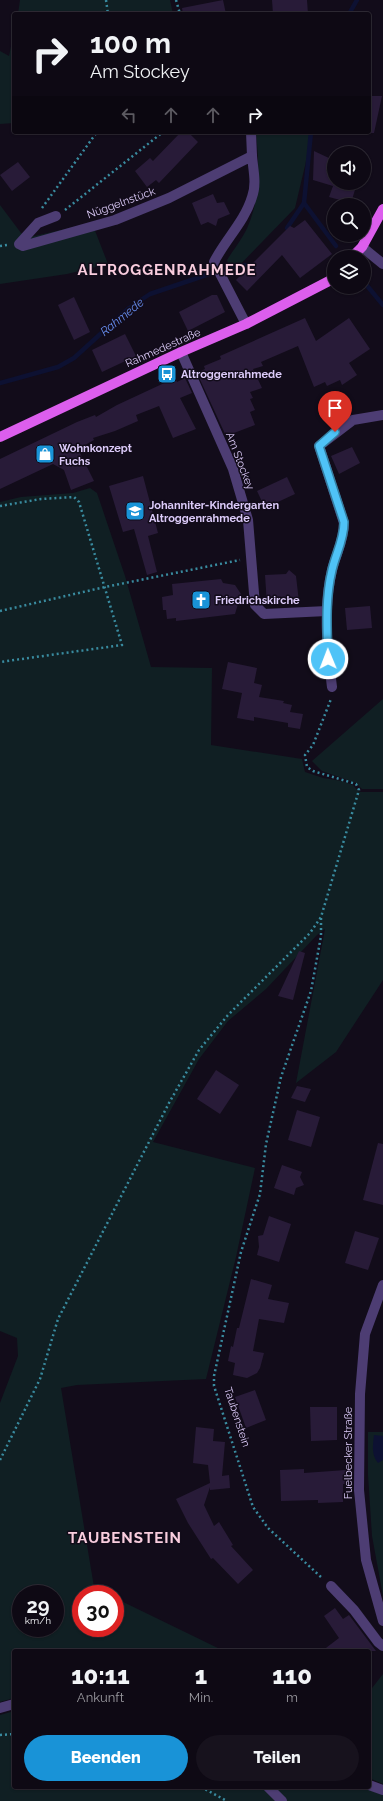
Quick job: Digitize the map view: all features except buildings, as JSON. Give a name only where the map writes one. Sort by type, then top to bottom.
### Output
[{"type":"main road","points":[[359,250],[383,209]]},
{"type":"main road","name":"Rahmedestraße","points":[[0,437],[181,352],[246,324],[327,282]]},
{"type":"street","points":[[246,324],[214,262],[243,216],[253,196],[254,180],[251,134]]},
{"type":"street","name":"Nüggelnstück","points":[[56,216],[38,224],[19,244],[23,246],[115,220],[169,198],[252,156]]},
{"type":"street","points":[[362,247],[383,264]]},
{"type":"street","name":"Am Stockey","points":[[181,352],[233,469],[248,520],[255,605],[264,614],[327,611]]},
{"type":"street","points":[[332,687],[328,659],[327,611],[332,570],[344,534],[344,522],[319,446],[353,420],[383,415]]},
{"type":"street","name":"Fuelbecker Straße","points":[[383,1285],[365,1334],[360,1394],[359,1490],[366,1560],[383,1621]]},
{"type":"street","points":[[331,1586],[354,1610],[378,1642],[383,1646]]},
{"type":"street","points":[[0,1708],[12,1705]]},
{"type":"street","points":[[371,1785],[383,1790]]},
{"type":"street","points":[[270,1789],[282,1801]]},
{"type":"path","points":[[106,0],[108,12]]},
{"type":"path","points":[[176,0],[179,12]]},
{"type":"path","points":[[38,224],[41,210],[96,134]]},
{"type":"path","name":"Nüggelnstück","points":[[56,216],[160,134]]},
{"type":"path","points":[[0,506],[41,499],[74,497],[79,502],[122,645],[0,662]]},
{"type":"path","points":[[0,611],[105,587],[252,557]]},
{"type":"path","points":[[0,1460],[40,1379],[58,1319],[169,1103],[199,1050],[228,1015],[310,933],[321,917],[359,790],[356,784],[313,771],[307,767],[305,755],[313,745],[332,697],[332,687]]},
{"type":"path","name":"Taubenstein","points":[[321,917],[321,936],[311,991],[281,1077],[266,1144],[260,1194],[241,1252],[214,1376],[214,1386],[253,1507],[268,1528],[331,1586]]},
{"type":"path","points":[[0,1735],[12,1734]]},
{"type":"path","points":[[205,1789],[226,1801]]},
{"type":"shaded area","points":[[20,0],[170,0],[173,12],[18,12]]},
{"type":"shaded area","points":[[12,42],[12,123],[0,124],[0,51],[9,56]]},
{"type":"shaded area","points":[[256,134],[313,134],[295,208],[231,274],[227,260],[246,230],[255,203],[258,180]]},
{"type":"shaded area","points":[[0,205],[21,233],[30,237],[92,223],[108,264],[67,274],[0,284]]},
{"type":"shaded area","points":[[90,488],[97,493],[125,576],[151,667],[212,668],[211,745],[302,759],[305,772],[323,778],[342,781],[353,785],[358,791],[361,792],[383,792],[383,980],[336,1052],[296,1083],[325,929],[317,935],[266,989],[228,1021],[199,1059],[153,1142],[255,1168],[236,1257],[206,1379],[77,1385],[61,1388],[94,1585],[72,1585],[72,1637],[124,1637],[124,1602],[220,1649],[12,1649],[12,1699],[0,1702],[0,1403],[18,1356],[17,1338],[0,1331],[0,502],[21,497],[73,493]]},
{"type":"shaded area","points":[[383,699],[383,789],[362,789],[356,783],[322,771],[312,761]]},
{"type":"shaded area","points":[[368,1432],[383,1432],[383,1596],[372,1536],[368,1475]]},
{"type":"shaded area","points":[[374,1435],[383,1436],[383,1460],[378,1463],[373,1453]]},
{"type":"shaded area","points":[[383,1674],[383,1784],[371,1779],[371,1689]]},
{"type":"shaded area","points":[[12,1712],[12,1789],[367,1789],[383,1795],[383,1801],[0,1801],[0,1715]]},
{"type":"waterway","name":"Rahmede","points":[[350,12],[357,0]]},
{"type":"waterway","name":"Rahmede","points":[[287,228],[304,203],[311,134]]},
{"type":"waterway","points":[[304,203],[336,246]]},
{"type":"waterway","name":"Rahmede","points":[[0,383],[58,367],[74,358],[129,308],[150,294],[233,266],[251,265]]},
{"type":"waterway","points":[[371,290],[383,305]]},
{"type":"place","name":"Altroggenrahmede","points":[[167,374]]},
{"type":"place","name":"Wohnkonzept Fuchs","points":[[45,454]]},
{"type":"place","name":"Johanniter-Kindergarten Altroggenrahmede","points":[[135,511]]},
{"type":"place","name":"Friedrichskirche","points":[[201,600]]},
{"type":"district","name":"ALTROGGENRAHMEDE","points":[[167,270]]},
{"type":"district","name":"TAUBENSTEIN","points":[[125,1538]]},
{"type":"route","points":[[328,659],[327,611],[332,570],[344,534],[344,522],[319,446],[335,432]]}]
